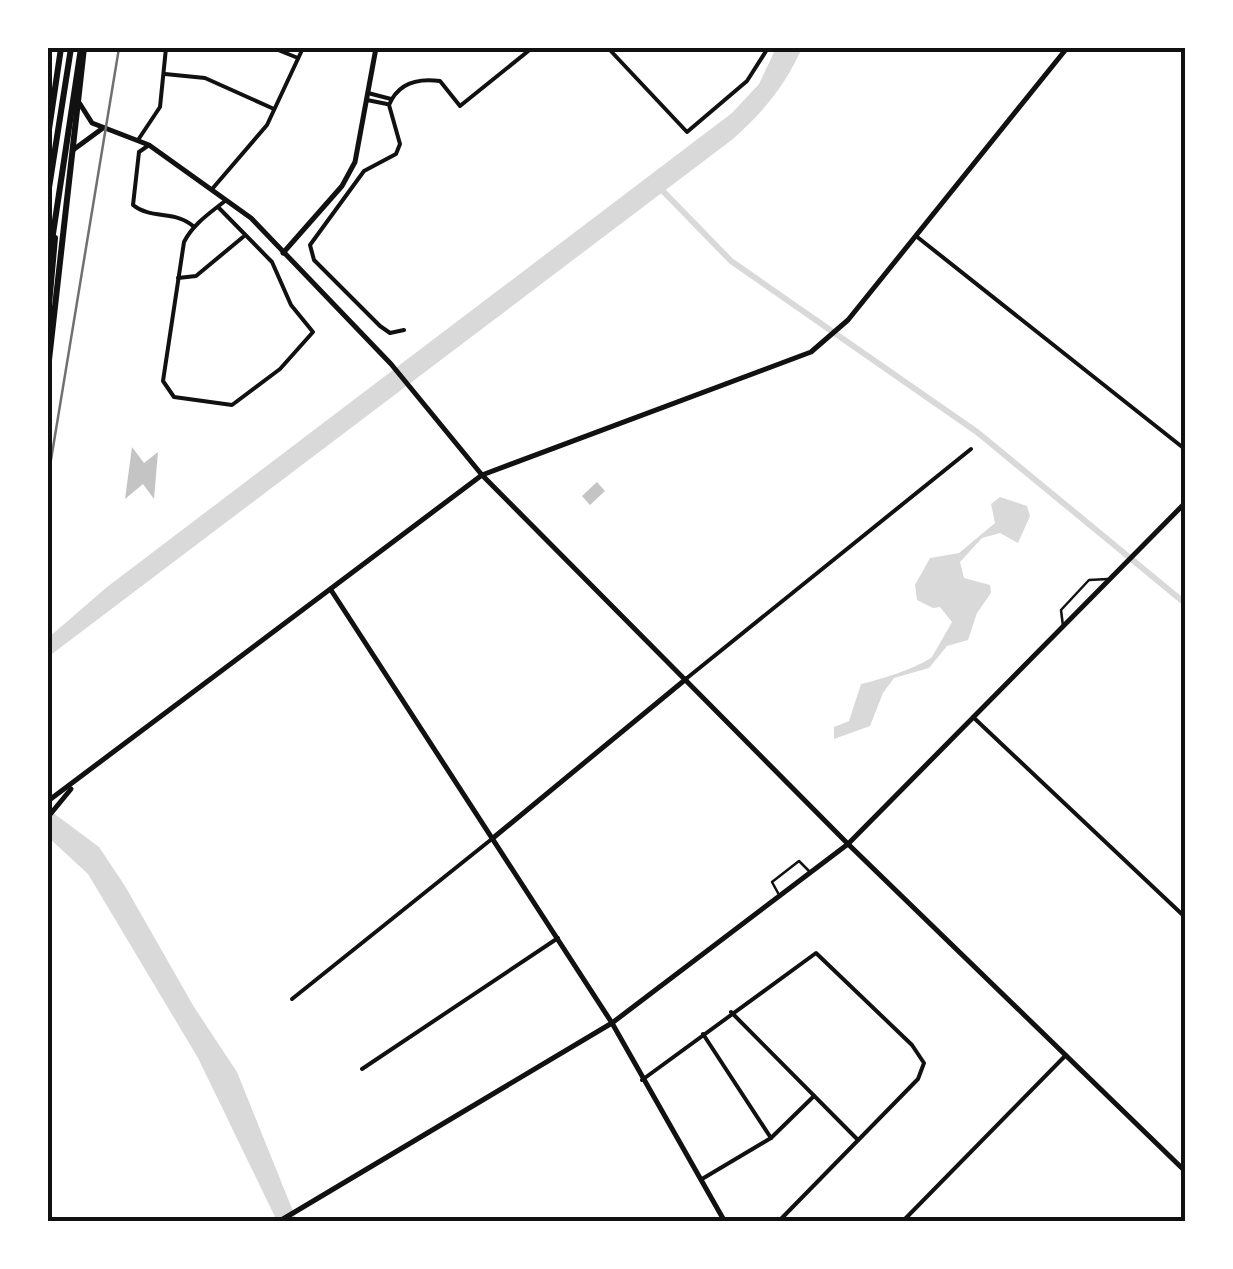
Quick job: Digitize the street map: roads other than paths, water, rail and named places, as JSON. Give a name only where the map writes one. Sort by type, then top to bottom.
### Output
[{"type":"main road","points":[[48,136],[61,48]]},
{"type":"main road","points":[[48,194],[70,48]]},
{"type":"main road","points":[[48,369],[80,104],[83,48]]},
{"type":"main road","points":[[48,267],[83,48]]},
{"type":"main road","points":[[48,257],[83,48]]},
{"type":"main road","points":[[48,316],[55,220]]},
{"type":"street","points":[[138,140],[160,107],[166,48]]},
{"type":"street","points":[[272,48],[298,58]]},
{"type":"street","points":[[212,188],[266,126],[302,48]]},
{"type":"street","points":[[283,253],[342,186],[354,162],[376,48]]},
{"type":"street","points":[[390,102],[406,84],[427,79],[440,81],[460,106],[532,48]]},
{"type":"street","points":[[608,48],[687,132],[738,91],[768,48]]},
{"type":"street","points":[[48,801],[482,475],[811,352],[841,326],[1066,48]]},
{"type":"street","points":[[165,74],[205,78],[274,109]]},
{"type":"street","points":[[368,97],[390,102]]},
{"type":"street","points":[[390,102],[400,144],[396,154],[364,171],[310,245],[314,260],[380,326],[390,334],[404,330]]},
{"type":"street","points":[[80,104],[84,116],[103,128],[149,145],[227,198],[391,364],[482,475],[848,844],[1186,1172]]},
{"type":"street","points":[[73,150],[103,128]]},
{"type":"street","points":[[149,145],[139,152],[133,204],[141,211],[186,218],[194,227]]},
{"type":"street","points":[[218,207],[281,275],[286,296],[313,332],[280,369],[238,404],[174,397],[165,390],[184,242],[194,227],[227,198]]},
{"type":"street","points":[[178,278],[196,276],[245,236]]},
{"type":"street","points":[[916,236],[1186,450]]},
{"type":"street","points":[[292,999],[971,449]]},
{"type":"street","points":[[278,1222],[612,1023],[848,844],[1186,502]]},
{"type":"street","points":[[331,590],[612,1023],[725,1222]]},
{"type":"street","points":[[974,717],[1186,918]]},
{"type":"street","points":[[48,817],[78,781]]},
{"type":"street","points":[[362,1069],[558,938]]},
{"type":"street","points":[[642,1080],[816,953],[912,1045],[924,1064],[918,1079],[778,1222]]},
{"type":"street","points":[[732,1012],[858,1140]]},
{"type":"street","points":[[703,1034],[771,1138]]},
{"type":"street","points":[[902,1222],[1066,1055]]},
{"type":"street","points":[[699,1181],[771,1138],[815,1095]]},
{"type":"lane","points":[[1063,626],[1060,610],[1089,580],[1110,579]]},
{"type":"lane","points":[[780,896],[772,882],[785,870],[799,861],[811,872]]},
{"type":"waterway","points":[[660,188],[731,261],[977,432],[1186,604]]},
{"type":"railway","points":[[48,478],[119,48]]}]
